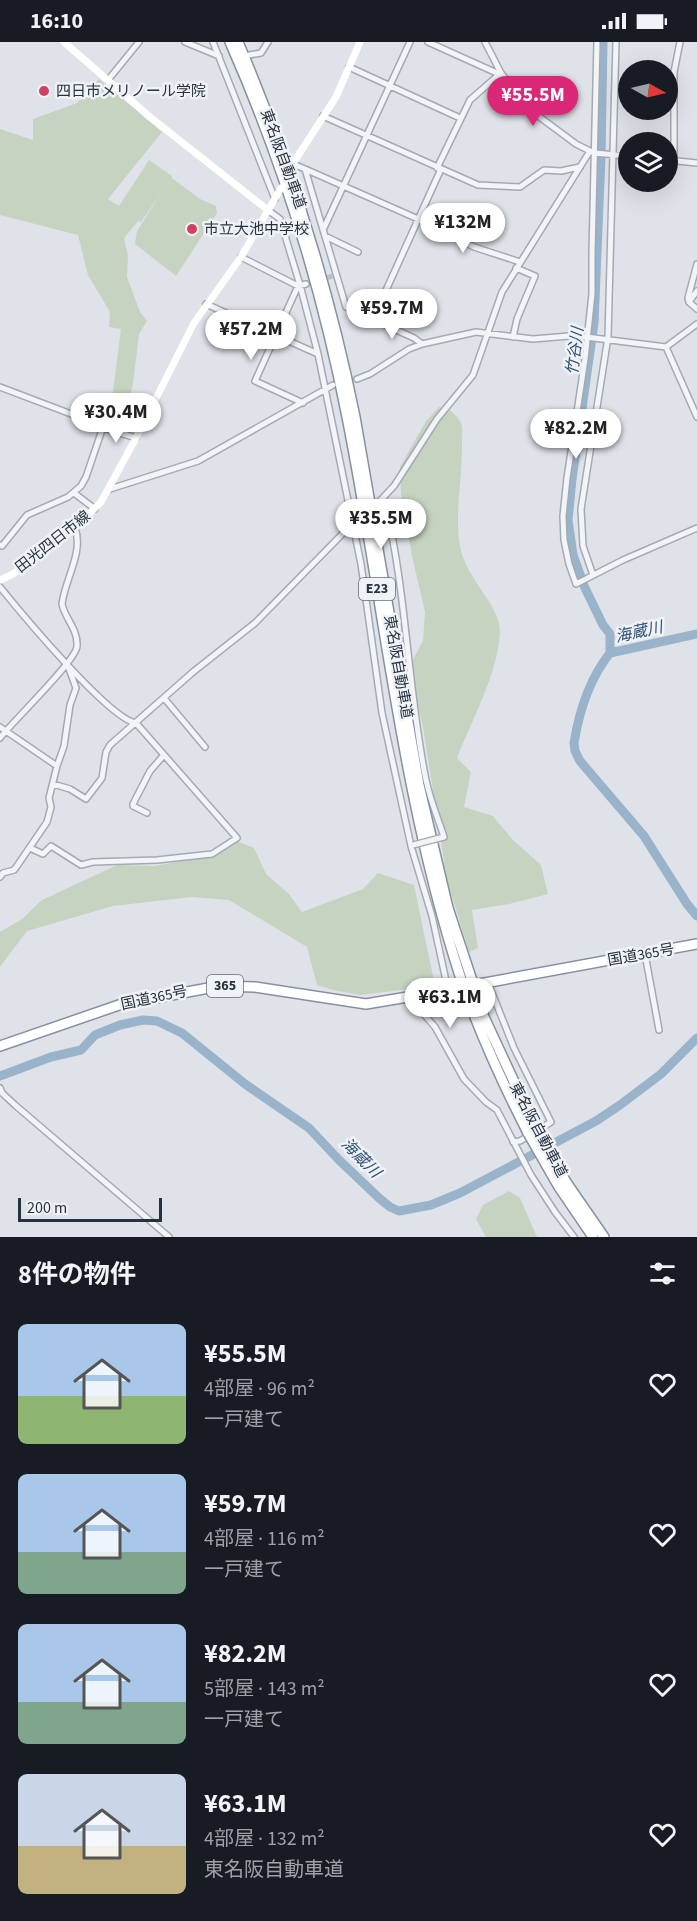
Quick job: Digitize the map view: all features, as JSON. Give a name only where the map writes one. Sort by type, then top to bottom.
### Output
[{"type":"highway","name":"東名阪自動車道","points":[[230,42],[290,200],[325,316],[348,419],[411,787],[426,856],[444,921],[475,1018],[504,1086],[593,1237]]},
{"type":"highway","name":"東名阪自動車道","points":[[238,42],[298,197],[344,359],[419,785],[448,908],[484,1017],[532,1131]]},
{"type":"highway","name":"国道365号","points":[[483,983],[697,944]]},
{"type":"highway","name":"国道365号","points":[[0,1046],[119,1005],[219,986],[255,987],[355,1003],[379,1003],[452,990]]},
{"type":"highway","name":"東名阪自動車道","points":[[563,1185],[603,1237]]},
{"type":"main road","points":[[64,42],[150,117],[269,211]]},
{"type":"main road","points":[[293,164],[336,97],[360,42]]},
{"type":"main road","name":"田光四日市線","points":[[0,580],[13,574],[75,528],[95,509],[110,489],[184,342],[206,304],[241,257],[281,188]]},
{"type":"street","points":[[108,80],[140,42]]},
{"type":"street","points":[[185,42],[219,56]]},
{"type":"street","points":[[213,42],[275,199]]},
{"type":"street","points":[[249,55],[261,53],[268,42]]},
{"type":"street","points":[[324,233],[410,42]]},
{"type":"street","points":[[428,42],[500,74]]},
{"type":"street","points":[[485,42],[500,74],[528,108],[576,144],[594,153],[618,155]]},
{"type":"street","points":[[597,42],[592,294],[563,516],[564,540],[576,584],[623,560],[697,528]]},
{"type":"street","points":[[592,576],[583,546],[581,510],[606,340],[616,42]]},
{"type":"street","points":[[671,132],[674,72],[680,42]]},
{"type":"street","points":[[224,66],[231,63]]},
{"type":"street","points":[[349,67],[460,118]]},
{"type":"street","points":[[373,319],[460,118],[470,100],[500,74]]},
{"type":"street","points":[[323,116],[478,185],[520,187],[544,170],[561,171],[580,167]]},
{"type":"street","points":[[377,504],[400,479],[438,419],[468,382],[478,361],[502,292],[580,167],[594,153]]},
{"type":"street","points":[[678,161],[697,163]]},
{"type":"street","points":[[293,164],[518,265],[535,276],[517,319],[513,337]]},
{"type":"street","points":[[305,169],[346,307],[414,338],[422,344]]},
{"type":"street","points":[[269,211],[280,219],[301,285],[318,354],[356,520],[382,713],[412,845],[452,990]]},
{"type":"street","points":[[324,233],[358,252]]},
{"type":"street","points":[[241,257],[301,285]]},
{"type":"street","points":[[697,264],[688,298],[697,309]]},
{"type":"street","points":[[301,285],[255,381],[303,402]]},
{"type":"street","points":[[689,302],[697,291]]},
{"type":"street","points":[[206,304],[318,354]]},
{"type":"street","points":[[357,379],[370,374],[409,349],[464,334],[487,333],[533,339],[569,336],[666,347],[697,324]]},
{"type":"street","points":[[666,347],[697,417]]},
{"type":"street","points":[[110,489],[198,461],[333,385]]},
{"type":"street","points":[[0,387],[79,417],[91,424],[136,438]]},
{"type":"street","points":[[0,545],[2,546],[27,515],[74,494],[86,477],[103,427]]},
{"type":"street","points":[[74,494],[95,509]]},
{"type":"street","points":[[384,498],[401,588],[409,670],[426,780],[444,837],[412,845]]},
{"type":"street","points":[[53,784],[70,789],[86,799],[102,778],[106,752],[193,672],[255,623],[356,520]]},
{"type":"street","points":[[0,738],[3,729],[67,665],[76,651],[78,645],[75,628],[63,610],[62,603],[76,550],[75,528]]},
{"type":"street","points":[[0,587],[67,665],[116,713],[136,723],[237,838],[212,854],[157,860],[93,862],[81,865],[51,846],[43,854],[30,848]]},
{"type":"street","points":[[1,873],[14,870],[47,822],[51,811],[49,798],[64,746],[70,705],[76,688],[67,665]]},
{"type":"street","points":[[164,698],[205,747]]},
{"type":"street","points":[[3,729],[57,766]]},
{"type":"street","points":[[147,813],[133,804],[150,771],[164,755]]},
{"type":"street","points":[[645,954],[659,1030]]},
{"type":"street","points":[[483,983],[551,1122],[520,1141],[513,1142]]},
{"type":"street","points":[[409,997],[435,1027],[464,1079],[497,1110],[531,1175],[574,1237]]},
{"type":"street","points":[[0,1088],[2,1093],[15,1105],[169,1237]]},
{"type":"green space","points":[[99,79],[162,132],[108,199],[119,206],[149,160],[200,199],[216,206],[217,213],[176,276],[135,244],[137,231],[162,192],[141,222],[138,221],[124,238],[128,256],[127,277],[140,312],[147,321],[139,334],[133,384],[126,412],[111,407],[121,329],[109,327],[110,312],[88,275],[78,235],[0,215],[0,129],[33,140],[33,119],[77,103]]},
{"type":"green space","points":[[439,407],[449,409],[462,425],[458,507],[460,546],[468,569],[495,612],[500,632],[495,664],[457,758],[471,772],[464,807],[493,816],[513,840],[541,865],[548,894],[472,910],[478,948],[469,952],[447,880],[423,727],[409,667],[423,641],[425,612],[401,494],[400,467],[426,421]]},
{"type":"green space","points":[[234,840],[254,848],[266,874],[289,894],[302,912],[363,889],[378,873],[414,885],[435,986],[360,995],[317,985],[307,947],[229,900],[192,897],[113,906],[27,931],[0,967],[0,932],[22,919],[42,900],[117,865],[155,866],[206,856]]},
{"type":"green space","points":[[509,1191],[520,1198],[537,1237],[486,1237],[476,1219],[483,1205]]},
{"type":"waterway","name":"竹谷川","points":[[603,42],[594,323],[568,520],[573,555],[585,588],[603,625],[610,634],[610,653]]},
{"type":"waterway","name":"海蔵川","points":[[697,634],[610,653],[586,696],[574,743],[580,761],[644,836],[697,916]]},
{"type":"waterway","name":"海蔵川","points":[[0,1076],[51,1057],[81,1050],[95,1035],[120,1025],[143,1020],[157,1021],[182,1033],[245,1084],[309,1128],[379,1198],[399,1211],[431,1205],[460,1193],[596,1121],[661,1074],[697,1038]]},
{"type":"tunnel","points":[[306,284],[333,276]]},
{"type":"place","name":"四日市メリノール学院","points":[[44,91]]},
{"type":"place","name":"市立大池中学校","points":[[192,229]]}]
